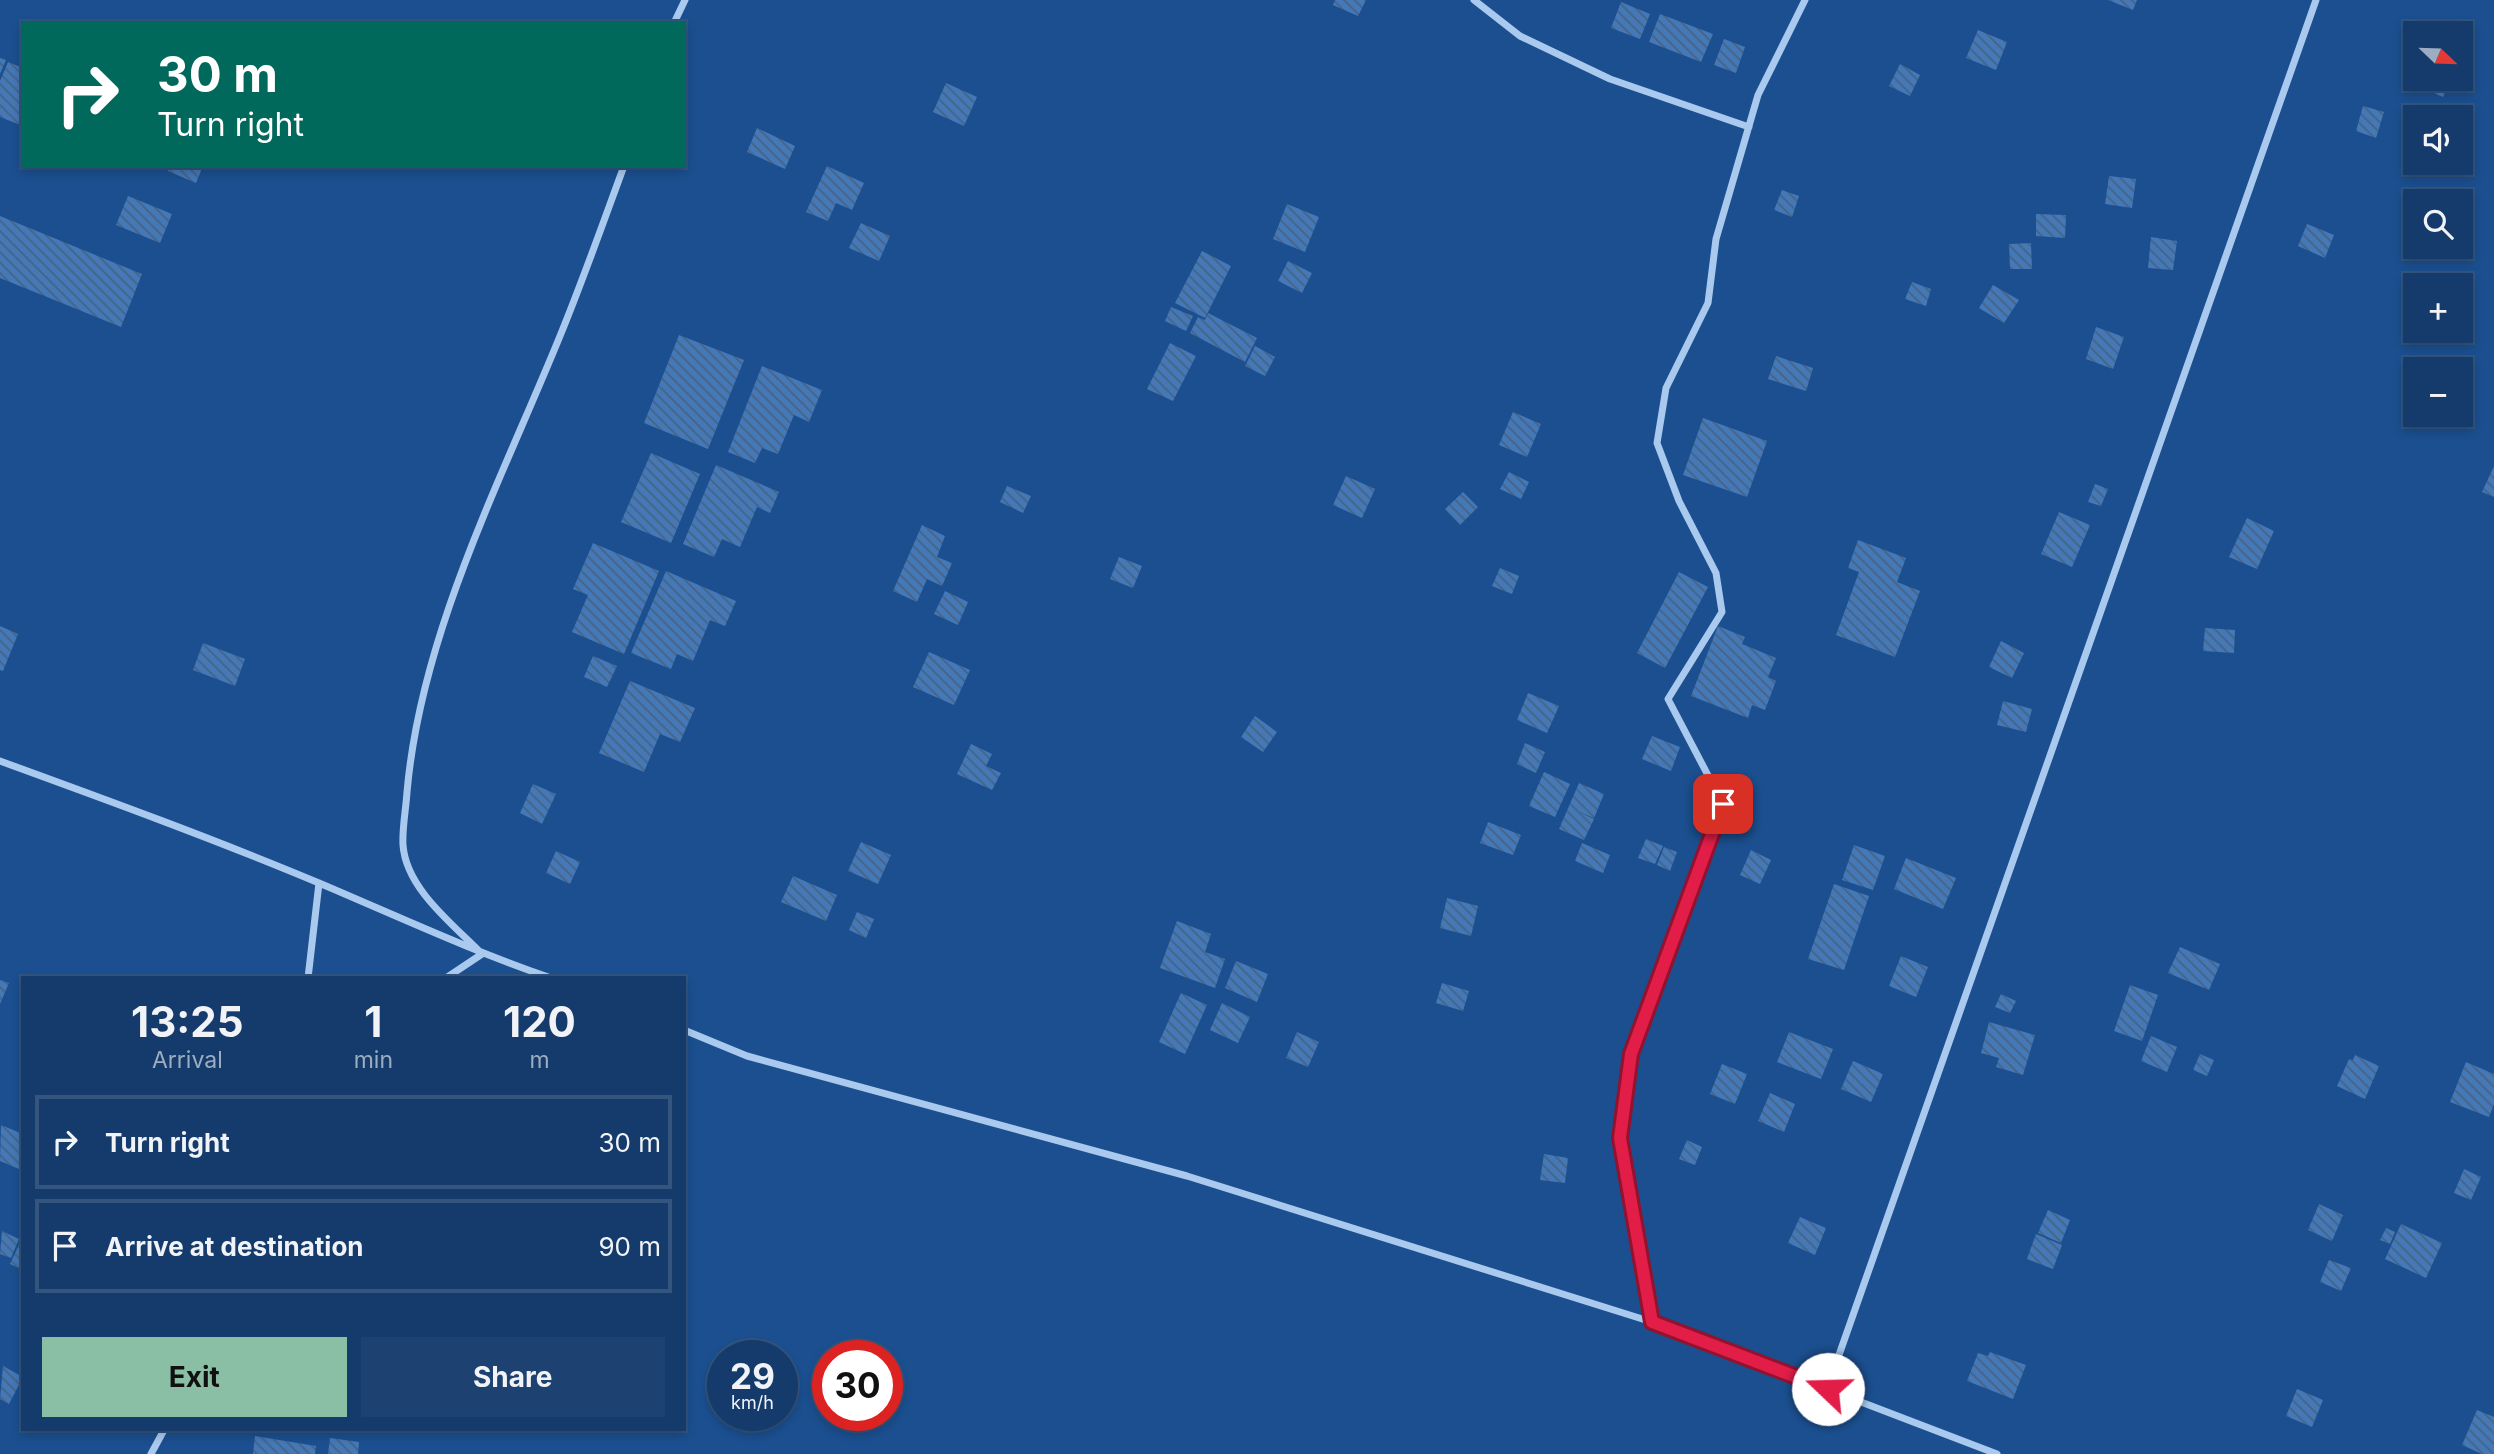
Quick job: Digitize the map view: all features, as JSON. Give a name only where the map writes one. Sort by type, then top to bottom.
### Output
[{"type":"street","points":[[675,21],[685,0]]},
{"type":"street","points":[[1474,0],[1520,36],[1610,79],[1749,127]]},
{"type":"street","points":[[1652,1322],[1620,1138],[1631,1054],[1723,804],[1668,699],[1722,612],[1716,573],[1679,500],[1657,443],[1666,388],[1708,303],[1716,239],[1758,94],[1805,0]]},
{"type":"street","points":[[1828,1389],[2316,0]]},
{"type":"street","points":[[482,954],[436,907],[411,874],[403,845],[412,743],[428,679],[469,555],[561,335],[623,168]]},
{"type":"street","points":[[0,761],[113,801],[319,883],[482,954],[545,976]]},
{"type":"street","points":[[308,976],[319,883]]},
{"type":"street","points":[[449,976],[482,954]]},
{"type":"street","points":[[686,1031],[747,1056],[1187,1176],[1652,1322],[1997,1454]]},
{"type":"street","points":[[151,1454],[163,1431]]},
{"type":"building","points":[[1335,0],[1366,0],[1358,16],[1333,5]]},
{"type":"building","points":[[2108,0],[2137,0],[2133,10]]},
{"type":"building","points":[[1621,2],[1650,14],[1640,39],[1611,28]]},
{"type":"building","points":[[1660,14],[1713,34],[1701,62],[1649,42]]},
{"type":"building","points":[[1978,30],[2007,42],[1996,70],[1966,58]]},
{"type":"building","points":[[1724,39],[1745,47],[1736,73],[1714,65]]},
{"type":"building","points":[[0,58],[6,60],[0,74]]},
{"type":"building","points":[[8,62],[21,67],[21,125],[0,117],[0,81]]},
{"type":"building","points":[[1900,64],[1920,75],[1910,96],[1889,86]]},
{"type":"building","points":[[946,83],[977,97],[964,126],[933,112]]},
{"type":"building","points":[[2429,91],[2446,91],[2443,97]]},
{"type":"building","points":[[2363,106],[2384,112],[2376,138],[2356,131]]},
{"type":"building","points":[[757,128],[795,146],[785,169],[747,152]]},
{"type":"building","points":[[827,166],[864,183],[852,210],[836,203],[828,221],[806,212]]},
{"type":"building","points":[[169,168],[202,168],[196,183],[168,171]]},
{"type":"building","points":[[2109,176],[2136,179],[2132,208],[2105,204]]},
{"type":"building","points":[[1782,190],[1799,196],[1792,217],[1774,210]]},
{"type":"building","points":[[128,196],[172,214],[160,243],[116,225]]},
{"type":"building","points":[[1287,204],[1319,217],[1305,252],[1273,239]]},
{"type":"building","points":[[2036,214],[2066,215],[2065,238],[2036,236]]},
{"type":"building","points":[[0,216],[142,274],[121,327],[0,278]]},
{"type":"building","points":[[861,223],[890,236],[879,261],[849,248]]},
{"type":"building","points":[[2307,224],[2334,235],[2325,258],[2298,246]]},
{"type":"building","points":[[2151,237],[2177,241],[2173,270],[2148,268]]},
{"type":"building","points":[[2031,243],[2032,269],[2010,269],[2009,244]]},
{"type":"building","points":[[1202,251],[1231,266],[1205,318],[1175,303]]},
{"type":"building","points":[[1288,261],[1312,273],[1302,293],[1278,281]]},
{"type":"building","points":[[1912,282],[1931,289],[1926,306],[1905,299]]},
{"type":"building","points":[[1993,285],[2019,300],[2004,323],[1979,308]]},
{"type":"building","points":[[1171,307],[1193,316],[1186,331],[1165,321]]},
{"type":"building","points":[[1208,313],[1257,338],[1245,362],[1190,333],[1198,317],[1205,320]]},
{"type":"building","points":[[2096,327],[2124,337],[2113,369],[2086,359]]},
{"type":"building","points":[[679,335],[744,360],[708,449],[644,423]]},
{"type":"building","points":[[1170,343],[1196,356],[1173,401],[1147,389]]},
{"type":"building","points":[[1255,346],[1275,357],[1265,376],[1245,366]]},
{"type":"building","points":[[1776,356],[1813,368],[1806,391],[1768,379]]},
{"type":"building","points":[[762,366],[822,390],[809,422],[794,415],[778,454],[762,448],[755,463],[728,452]]},
{"type":"building","points":[[1513,412],[1541,424],[1527,457],[1499,445]]},
{"type":"building","points":[[1703,418],[1767,441],[1747,497],[1683,475]]},
{"type":"building","points":[[651,453],[700,474],[671,543],[621,522]]},
{"type":"building","points":[[716,465],[779,492],[770,513],[757,507],[740,547],[722,539],[714,557],[683,544]]},
{"type":"building","points":[[2494,466],[2494,497],[2482,492]]},
{"type":"building","points":[[1509,472],[1529,482],[1521,499],[1500,489]]},
{"type":"building","points":[[1346,476],[1375,489],[1362,518],[1333,505]]},
{"type":"building","points":[[2095,484],[2108,489],[2101,506],[2088,502]]},
{"type":"building","points":[[1007,486],[1031,496],[1023,513],[1000,502]]},
{"type":"building","points":[[1463,492],[1478,507],[1460,525],[1445,509]]},
{"type":"building","points":[[2059,512],[2090,525],[2072,567],[2041,554]]},
{"type":"building","points":[[2247,518],[2274,531],[2257,569],[2229,557]]},
{"type":"building","points":[[922,525],[945,536],[937,557],[952,563],[942,586],[927,579],[917,602],[893,591]]},
{"type":"building","points":[[1858,540],[1906,558],[1897,582],[1920,591],[1895,657],[1836,635],[1859,572],[1848,568]]},
{"type":"building","points":[[593,543],[659,571],[624,654],[572,632],[588,595],[573,589]]},
{"type":"building","points":[[1119,557],[1142,566],[1133,588],[1110,579]]},
{"type":"building","points":[[1500,568],[1519,576],[1512,594],[1492,586]]},
{"type":"building","points":[[666,571],[736,601],[725,626],[710,620],[693,661],[677,654],[671,669],[631,653]]},
{"type":"building","points":[[1679,572],[1708,587],[1665,668],[1637,653]]},
{"type":"building","points":[[945,591],[968,602],[958,625],[934,614]]},
{"type":"building","points":[[0,626],[18,634],[3,671],[0,670]]},
{"type":"building","points":[[1718,626],[1745,637],[1742,644],[1776,658],[1768,677],[1776,681],[1765,710],[1752,705],[1748,718],[1691,696]]},
{"type":"building","points":[[2205,628],[2235,630],[2234,653],[2203,651]]},
{"type":"building","points":[[2001,641],[2024,653],[2012,678],[1989,667]]},
{"type":"building","points":[[203,643],[245,659],[235,686],[193,670]]},
{"type":"building","points":[[929,652],[970,670],[954,705],[913,687]]},
{"type":"building","points":[[593,656],[617,666],[607,687],[584,677]]},
{"type":"building","points":[[630,681],[695,708],[680,742],[660,734],[644,772],[599,753]]},
{"type":"building","points":[[1528,693],[1559,706],[1547,733],[1517,720]]},
{"type":"building","points":[[2003,701],[2032,709],[2026,732],[1997,725]]},
{"type":"building","points":[[1255,716],[1277,732],[1263,752],[1241,737]]},
{"type":"building","points":[[1652,736],[1680,747],[1671,771],[1642,759]]},
{"type":"building","points":[[1525,743],[1545,752],[1536,773],[1517,764]]},
{"type":"building","points":[[971,744],[992,754],[986,766],[1001,773],[992,790],[957,774]]},
{"type":"building","points":[[1544,772],[1570,784],[1555,817],[1529,806]]},
{"type":"building","points":[[1579,783],[1604,794],[1594,818],[1577,811],[1594,819],[1584,840],[1559,829]]},
{"type":"building","points":[[533,784],[556,794],[542,824],[520,813]]},
{"type":"building","points":[[1488,822],[1521,835],[1513,855],[1480,843]]},
{"type":"building","points":[[1646,839],[1663,846],[1655,864],[1638,858]]},
{"type":"building","points":[[861,842],[891,855],[878,884],[848,871]]},
{"type":"building","points":[[1582,843],[1610,855],[1603,873],[1575,861]]},
{"type":"building","points":[[1854,845],[1885,856],[1873,890],[1842,880]]},
{"type":"building","points":[[1664,847],[1677,852],[1670,871],[1657,865]]},
{"type":"building","points":[[1751,850],[1771,860],[1760,884],[1740,875]]},
{"type":"building","points":[[556,851],[580,862],[570,884],[546,873]]},
{"type":"building","points":[[1906,858],[1956,878],[1943,909],[1894,889]]},
{"type":"building","points":[[793,876],[837,895],[826,921],[781,902]]},
{"type":"building","points":[[1834,884],[1869,896],[1844,970],[1808,959]]},
{"type":"building","points":[[1447,898],[1478,906],[1471,936],[1440,928]]},
{"type":"building","points":[[857,912],[874,919],[866,938],[849,930]]},
{"type":"building","points":[[1177,921],[1211,934],[1205,952],[1225,959],[1215,988],[1160,968]]},
{"type":"building","points":[[2180,947],[2220,964],[2209,990],[2168,973]]},
{"type":"building","points":[[1901,956],[1928,967],[1916,997],[1889,986]]},
{"type":"building","points":[[1236,961],[1268,974],[1257,1002],[1225,988]]},
{"type":"building","points":[[0,980],[9,983],[0,1004]]},
{"type":"building","points":[[1442,983],[1469,991],[1463,1011],[1436,1003]]},
{"type":"building","points":[[2130,985],[2158,995],[2142,1041],[2114,1031]]},
{"type":"building","points":[[1181,993],[1207,1005],[1185,1054],[1159,1042]]},
{"type":"building","points":[[2001,994],[2016,1001],[2010,1013],[1995,1007]]},
{"type":"building","points":[[1222,1003],[1250,1017],[1238,1043],[1210,1030]]},
{"type":"building","points":[[1989,1022],[2035,1035],[2023,1075],[1996,1067],[1999,1058],[1981,1053]]},
{"type":"building","points":[[1297,1032],[1319,1042],[1308,1067],[1286,1058]]},
{"type":"building","points":[[1789,1032],[1833,1049],[1821,1079],[1777,1062]]},
{"type":"building","points":[[2151,1036],[2177,1047],[2167,1072],[2141,1061]]},
{"type":"building","points":[[2200,1054],[2214,1060],[2207,1076],[2193,1070]]},
{"type":"building","points":[[2355,1055],[2379,1066],[2365,1099],[2337,1086],[2349,1059],[2353,1060]]},
{"type":"building","points":[[1853,1061],[1883,1074],[1871,1102],[1841,1089]]},
{"type":"building","points":[[2466,1062],[2494,1074],[2494,1104],[2489,1117],[2450,1102]]},
{"type":"building","points":[[1722,1064],[1747,1074],[1735,1104],[1710,1094]]},
{"type":"building","points":[[1770,1093],[1795,1104],[1784,1132],[1758,1121]]},
{"type":"building","points":[[1,1125],[21,1133],[21,1164],[19,1169],[0,1161]]},
{"type":"building","points":[[1687,1140],[1702,1147],[1695,1165],[1679,1159]]},
{"type":"building","points":[[1544,1154],[1568,1158],[1565,1183],[1540,1180]]},
{"type":"building","points":[[2464,1169],[2481,1177],[2471,1200],[2454,1193]]},
{"type":"building","points":[[2319,1204],[2343,1215],[2332,1241],[2308,1230]]},
{"type":"building","points":[[2048,1210],[2070,1220],[2061,1243],[2038,1233]]},
{"type":"building","points":[[1800,1217],[1826,1228],[1815,1255],[1788,1243]]},
{"type":"building","points":[[2401,1224],[2442,1243],[2426,1278],[2385,1259]]},
{"type":"building","points":[[2386,1228],[2395,1232],[2390,1244],[2380,1240]]},
{"type":"building","points":[[2,1231],[19,1239],[11,1258],[0,1254]]},
{"type":"building","points":[[2036,1234],[2062,1245],[2053,1269],[2027,1259]]},
{"type":"building","points":[[21,1240],[21,1269],[10,1264]]},
{"type":"building","points":[[2329,1260],[2351,1268],[2341,1291],[2320,1282]]},
{"type":"building","points":[[1990,1352],[2026,1365],[2013,1399],[1967,1381],[1978,1353],[1988,1356]]},
{"type":"building","points":[[3,1366],[21,1376],[21,1381],[9,1404],[0,1399]]},
{"type":"building","points":[[2297,1389],[2323,1400],[2312,1427],[2286,1416]]},
{"type":"building","points":[[2477,1410],[2494,1417],[2494,1454],[2482,1454],[2462,1445]]},
{"type":"building","points":[[255,1436],[316,1446],[315,1454],[253,1454]]},
{"type":"building","points":[[330,1438],[359,1442],[358,1454],[328,1454]]},
{"type":"route","points":[[1723,804],[1660,969],[1631,1054],[1620,1138],[1652,1322],[1828,1389]]}]
